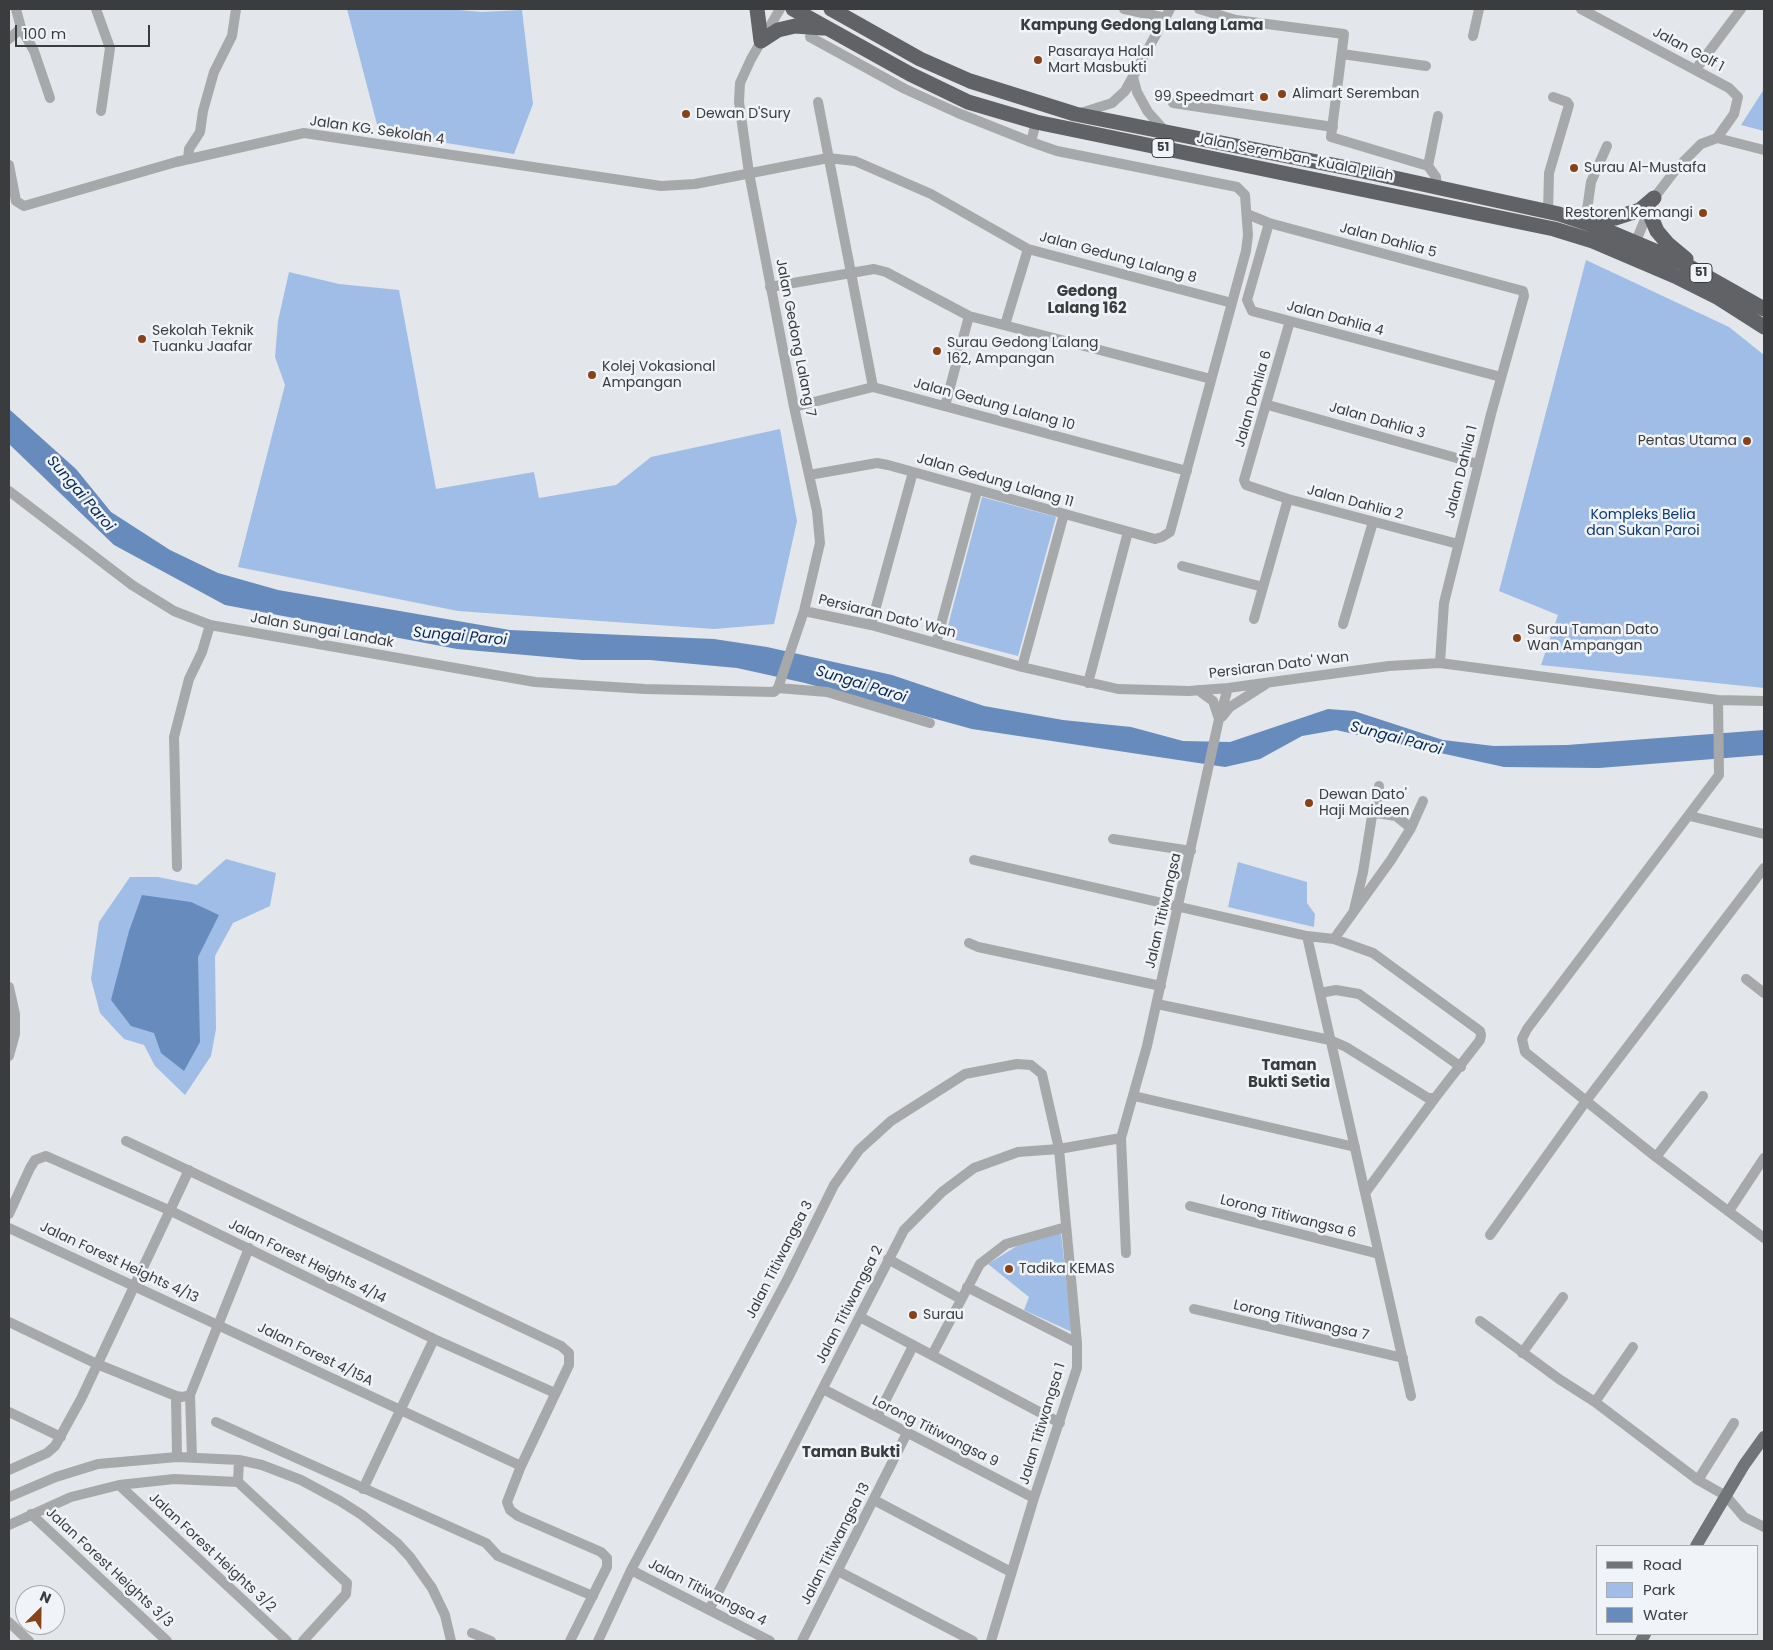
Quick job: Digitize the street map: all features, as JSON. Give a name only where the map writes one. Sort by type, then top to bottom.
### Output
[{"type":"highway","points":[[757,9],[762,41],[778,30],[795,26],[828,28]]},
{"type":"highway","name":"Jalan Seremban-Kuala Pilah","points":[[793,9],[910,74],[968,102],[1036,122],[1516,220],[1681,262],[1764,310]]},
{"type":"highway","name":"Jalan Seremban-Kuala Pilah","points":[[830,9],[920,59],[970,81],[1075,114],[1168,134],[1358,170],[1554,213],[1632,250],[1717,297],[1764,327]]},
{"type":"highway","points":[[1474,196],[1481,204],[1516,213],[1516,220]]},
{"type":"highway","points":[[1554,213],[1615,218],[1640,210],[1651,204],[1657,231],[1668,244],[1739,294]]},
{"type":"main road","points":[[1697,1545],[1764,1437]]},
{"type":"street","points":[[16,9],[20,28],[34,51],[50,98]]},
{"type":"street","points":[[96,9],[110,48],[101,111]]},
{"type":"street","points":[[188,159],[189,149],[200,132],[202,111],[214,72],[232,36],[236,9]]},
{"type":"street","name":"Jalan Gedong Lalang 7","points":[[778,688],[804,611],[820,543],[820,527],[794,407],[748,173],[738,102],[740,83],[780,9]]},
{"type":"street","points":[[1075,114],[1096,110],[1112,103],[1125,91],[1168,13],[1124,9]]},
{"type":"street","points":[[1199,9],[1236,20],[1344,34],[1332,132]]},
{"type":"street","points":[[1473,36],[1479,9]]},
{"type":"street","name":"Jalan Golf 1","points":[[1580,9],[1729,88],[1738,97],[1734,114],[1717,138]]},
{"type":"street","points":[[1696,69],[1741,9]]},
{"type":"street","points":[[9,39],[11,34],[20,28]]},
{"type":"street","points":[[810,37],[905,89],[958,113],[1031,142],[1057,150],[1237,187],[1245,195],[1247,214],[1246,251],[1187,471]]},
{"type":"street","points":[[1342,54],[1426,66]]},
{"type":"street","points":[[1133,77],[1137,92],[1148,112],[1168,134]]},
{"type":"street","points":[[1553,97],[1567,102],[1569,105],[1549,173],[1554,213]]},
{"type":"street","points":[[818,102],[873,387]]},
{"type":"street","points":[[1173,103],[1332,132],[1428,166],[1436,177],[1437,188]]},
{"type":"street","points":[[1428,166],[1438,116]]},
{"type":"street","points":[[1031,142],[1036,122]]},
{"type":"street","name":"Jalan KG. Sekolah 4","points":[[9,165],[10,190],[16,201],[24,206],[188,159],[304,133],[661,186],[695,184],[748,173]]},
{"type":"street","points":[[1632,250],[1651,204],[1677,168],[1701,144],[1717,138],[1764,150]]},
{"type":"street","points":[[1586,217],[1592,177],[1607,146]]},
{"type":"street","name":"Jalan Gedung Lalang 8","points":[[748,173],[828,158],[855,161],[931,194],[1028,249],[1232,302]]},
{"type":"street","name":"Jalan Dahlia 5","points":[[1247,214],[1269,223],[1523,291]]},
{"type":"street","name":"Jalan Dahlia 4","points":[[1269,223],[1247,300],[1252,311],[1500,377]]},
{"type":"street","points":[[1005,326],[1028,249]]},
{"type":"street","points":[[770,287],[874,269],[886,272],[969,316],[1212,379]]},
{"type":"street","name":"Jalan Dahlia 1","points":[[1440,663],[1444,603],[1500,377],[1524,296],[1523,291]]},
{"type":"street","points":[[945,406],[969,316]]},
{"type":"street","name":"Jalan Dahlia 6","points":[[1246,485],[1244,480],[1268,405],[1290,320]]},
{"type":"street","name":"Jalan Gedung Lalang 10","points":[[794,407],[873,387],[1187,471]]},
{"type":"street","name":"Jalan Dahlia 3","points":[[1268,405],[1478,464]]},
{"type":"street","name":"Jalan Gedung Lalang 11","points":[[809,475],[877,463],[1155,539],[1170,532],[1187,471]]},
{"type":"street","points":[[871,625],[913,472]]},
{"type":"street","name":"Jalan Dahlia 2","points":[[1246,485],[1288,499],[1458,544]]},
{"type":"street","name":"Jalan Sungai Landak","points":[[9,491],[132,586],[174,611],[210,625],[535,682],[698,691],[774,692],[778,688],[827,692],[930,723]]},
{"type":"street","points":[[936,643],[977,491]]},
{"type":"street","points":[[1254,619],[1288,499]]},
{"type":"street","points":[[1022,666],[1064,514]]},
{"type":"street","points":[[1343,624],[1373,522]]},
{"type":"street","points":[[1088,683],[1128,532]]},
{"type":"street","points":[[1182,566],[1263,587]]},
{"type":"street","name":"Persiaran Dato' Wan","points":[[804,611],[871,625],[1022,666],[1118,689],[1198,690],[1228,688],[1389,666],[1440,663],[1718,700],[1764,701]]},
{"type":"street","points":[[177,867],[174,737],[189,679],[202,652],[210,625]]},
{"type":"street","points":[[1219,720],[1230,707],[1268,683]]},
{"type":"street","name":"Jalan Titiwangsa","points":[[1126,1253],[1121,1138],[1134,1096],[1157,1004],[1219,720],[1228,688]]},
{"type":"street","points":[[1198,690],[1212,700],[1219,720]]},
{"type":"street","points":[[1718,700],[1719,775],[1690,816],[1527,1029],[1522,1039],[1525,1052],[1656,1157],[1764,1238]]},
{"type":"street","points":[[1354,910],[1363,872],[1372,818],[1377,812],[1379,786]]},
{"type":"street","points":[[1334,939],[1391,860],[1411,828],[1424,801]]},
{"type":"street","points":[[1377,812],[1396,816],[1411,828]]},
{"type":"street","points":[[1690,816],[1764,834]]},
{"type":"street","points":[[1113,839],[1191,851]]},
{"type":"street","points":[[974,860],[1307,936],[1334,939],[1373,952],[1480,1031],[1480,1040],[1366,1193]]},
{"type":"street","points":[[1490,1235],[1586,1101],[1764,868]]},
{"type":"street","points":[[1307,936],[1411,1396]]},
{"type":"street","points":[[969,943],[978,947],[1161,986]]},
{"type":"street","points":[[1746,979],[1764,993]]},
{"type":"street","points":[[9,987],[15,1014],[15,1034],[9,1056]]},
{"type":"street","points":[[1320,994],[1336,990],[1359,994],[1461,1067]]},
{"type":"street","points":[[1157,1004],[1330,1040],[1346,1047],[1428,1098],[1435,1098]]},
{"type":"street","name":"Jalan Titiwangsa 3","points":[[598,1641],[631,1570],[787,1280],[834,1185],[859,1150],[891,1122],[965,1074],[1017,1064],[1031,1065],[1042,1074],[1059,1149]]},
{"type":"street","points":[[1134,1096],[1355,1147]]},
{"type":"street","points":[[1656,1157],[1703,1096]]},
{"type":"street","name":"Jalan Titiwangsa 2","points":[[709,1610],[904,1230],[942,1192],[974,1168],[1018,1152],[1059,1149],[1121,1138]]},
{"type":"street","points":[[126,1141],[561,1346],[569,1353],[569,1365],[521,1466],[507,1502],[510,1510],[601,1552],[607,1558],[607,1567],[570,1641]]},
{"type":"street","name":"Jalan Titiwangsa 1","points":[[991,1641],[1034,1498],[1077,1368],[1077,1343],[1059,1149]]},
{"type":"street","name":"Jalan Forest Heights 4/14","points":[[9,1214],[30,1168],[36,1160],[46,1156],[171,1211],[434,1339],[555,1393]]},
{"type":"street","points":[[1729,1211],[1764,1158]]},
{"type":"street","points":[[9,1470],[47,1453],[61,1437],[189,1170]]},
{"type":"street","name":"Lorong Titiwangsa 6","points":[[1190,1206],[1379,1254]]},
{"type":"street","points":[[932,1355],[980,1264],[1006,1244],[1066,1226]]},
{"type":"street","name":"Jalan Forest Heights 4/13","points":[[9,1228],[218,1324]]},
{"type":"street","points":[[192,1457],[190,1395],[249,1248]]},
{"type":"street","points":[[888,1259],[961,1299]]},
{"type":"street","points":[[967,1287],[1077,1343]]},
{"type":"street","points":[[1522,1353],[1563,1297]]},
{"type":"street","name":"Lorong Titiwangsa 7","points":[[1194,1310],[1403,1358]]},
{"type":"street","points":[[860,1317],[1060,1423]]},
{"type":"street","points":[[1480,1321],[1522,1353],[1595,1402],[1698,1480],[1726,1496],[1744,1516],[1764,1527]]},
{"type":"street","points":[[9,1322],[96,1364],[182,1398],[190,1395]]},
{"type":"street","name":"Jalan Forest 4/15A","points":[[218,1324],[400,1412],[521,1466]]},
{"type":"street","points":[[363,1489],[434,1339]]},
{"type":"street","points":[[877,1417],[913,1346]]},
{"type":"street","points":[[1595,1402],[1634,1347]]},
{"type":"street","name":"Lorong Titiwangsa 9","points":[[823,1389],[1034,1498]]},
{"type":"street","points":[[176,1396],[177,1457]]},
{"type":"street","points":[[9,1412],[61,1437]]},
{"type":"street","points":[[216,1422],[486,1543],[498,1556],[593,1596]]},
{"type":"street","points":[[1698,1480],[1734,1422]]},
{"type":"street","name":"Jalan Titiwangsa 13","points":[[802,1641],[907,1433]]},
{"type":"street","points":[[9,1497],[56,1477],[91,1466],[177,1457],[239,1460],[262,1465],[301,1480],[340,1501],[382,1530],[410,1557],[432,1588],[445,1615],[451,1641]]},
{"type":"street","points":[[238,1482],[239,1460]]},
{"type":"street","points":[[9,1525],[71,1497],[119,1486],[174,1479],[238,1482],[345,1580],[348,1587],[346,1594],[303,1641]]},
{"type":"street","name":"Jalan Forest Heights 3/2","points":[[119,1486],[287,1641]]},
{"type":"street","points":[[874,1500],[1011,1572]]},
{"type":"street","name":"Jalan Forest Heights 3/3","points":[[31,1514],[167,1641]]},
{"type":"street","name":"Jalan Titiwangsa 4","points":[[631,1570],[770,1641]]},
{"type":"street","points":[[838,1571],[972,1641]]},
{"type":"street","points":[[9,1622],[29,1641]]},
{"type":"street","points":[[472,1633],[491,1641]]},
{"type":"green space","points":[[347,9],[446,9],[482,12],[522,10],[533,104],[514,154],[379,132]]},
{"type":"green space","points":[[1764,89],[1764,131],[1741,125]]},
{"type":"green space","name":"Kompleks Belia dan Sukan Paroi","points":[[1586,260],[1729,327],[1764,355],[1764,688],[1541,665],[1558,615],[1499,591]]},
{"type":"green space","points":[[289,272],[339,284],[399,290],[436,489],[534,472],[539,498],[616,485],[651,457],[780,429],[797,521],[774,624],[714,629],[458,611],[238,567],[285,385],[275,357],[278,321]]},
{"type":"green space","points":[[982,497],[1056,517],[1018,656],[945,637]]},
{"type":"green space","points":[[226,859],[276,873],[270,906],[233,923],[215,956],[216,1029],[211,1056],[185,1095],[155,1066],[144,1045],[124,1039],[100,1013],[91,979],[99,922],[130,877],[158,877],[197,885]]},
{"type":"green space","points":[[1238,862],[1307,882],[1307,903],[1315,914],[1314,927],[1228,907]]},
{"type":"green space","points":[[1061,1233],[1072,1332],[1024,1310],[1029,1297],[988,1264],[1017,1246]]},
{"type":"water","name":"Sungai Paroi","points":[[9,409],[76,469],[111,512],[170,550],[218,573],[278,590],[510,630],[714,639],[767,647],[892,675],[984,706],[1063,720],[1131,727],[1183,741],[1230,742],[1328,709],[1354,711],[1443,740],[1494,746],[1567,745],[1764,730],[1764,755],[1599,768],[1504,767],[1336,730],[1302,736],[1260,759],[1225,767],[972,729],[805,683],[737,668],[650,660],[582,660],[457,649],[225,605],[114,545],[9,444]]},
{"type":"water","points":[[142,895],[191,902],[219,915],[198,957],[200,1042],[184,1071],[161,1053],[154,1033],[131,1026],[111,1000],[129,931]]},
{"type":"place","name":"Pasaraya Halal Mart Masbukti","points":[[1038,60]]},
{"type":"place","name":"Alimart Seremban","points":[[1282,94]]},
{"type":"place","name":"99 Speedmart","points":[[1264,97]]},
{"type":"place","name":"Dewan D'Sury","points":[[686,114]]},
{"type":"place","name":"Surau Al-Mustafa","points":[[1574,168]]},
{"type":"place","name":"Restoren Kemangi","points":[[1703,213]]},
{"type":"place","name":"Sekolah Teknik Tuanku Jaafar","points":[[142,339]]},
{"type":"place","name":"Surau Gedong Lalang 162, Ampangan","points":[[937,351]]},
{"type":"place","name":"Kolej Vokasional Ampangan","points":[[592,375]]},
{"type":"place","name":"Pentas Utama","points":[[1747,441]]},
{"type":"place","name":"Surau Taman Dato Wan Ampangan","points":[[1517,638]]},
{"type":"place","name":"Dewan Dato' Haji Maideen","points":[[1309,803]]},
{"type":"place","name":"Tadika KEMAS","points":[[1009,1269]]},
{"type":"place","name":"Surau","points":[[913,1315]]},
{"type":"district","name":"Kampung Gedong Lalang Lama","points":[[1142,26]]},
{"type":"district","name":"Gedong Lalang 162","points":[[1087,300]]},
{"type":"district","name":"Taman Bukti Setia","points":[[1289,1074]]},
{"type":"district","name":"Taman Bukti","points":[[851,1453]]}]
